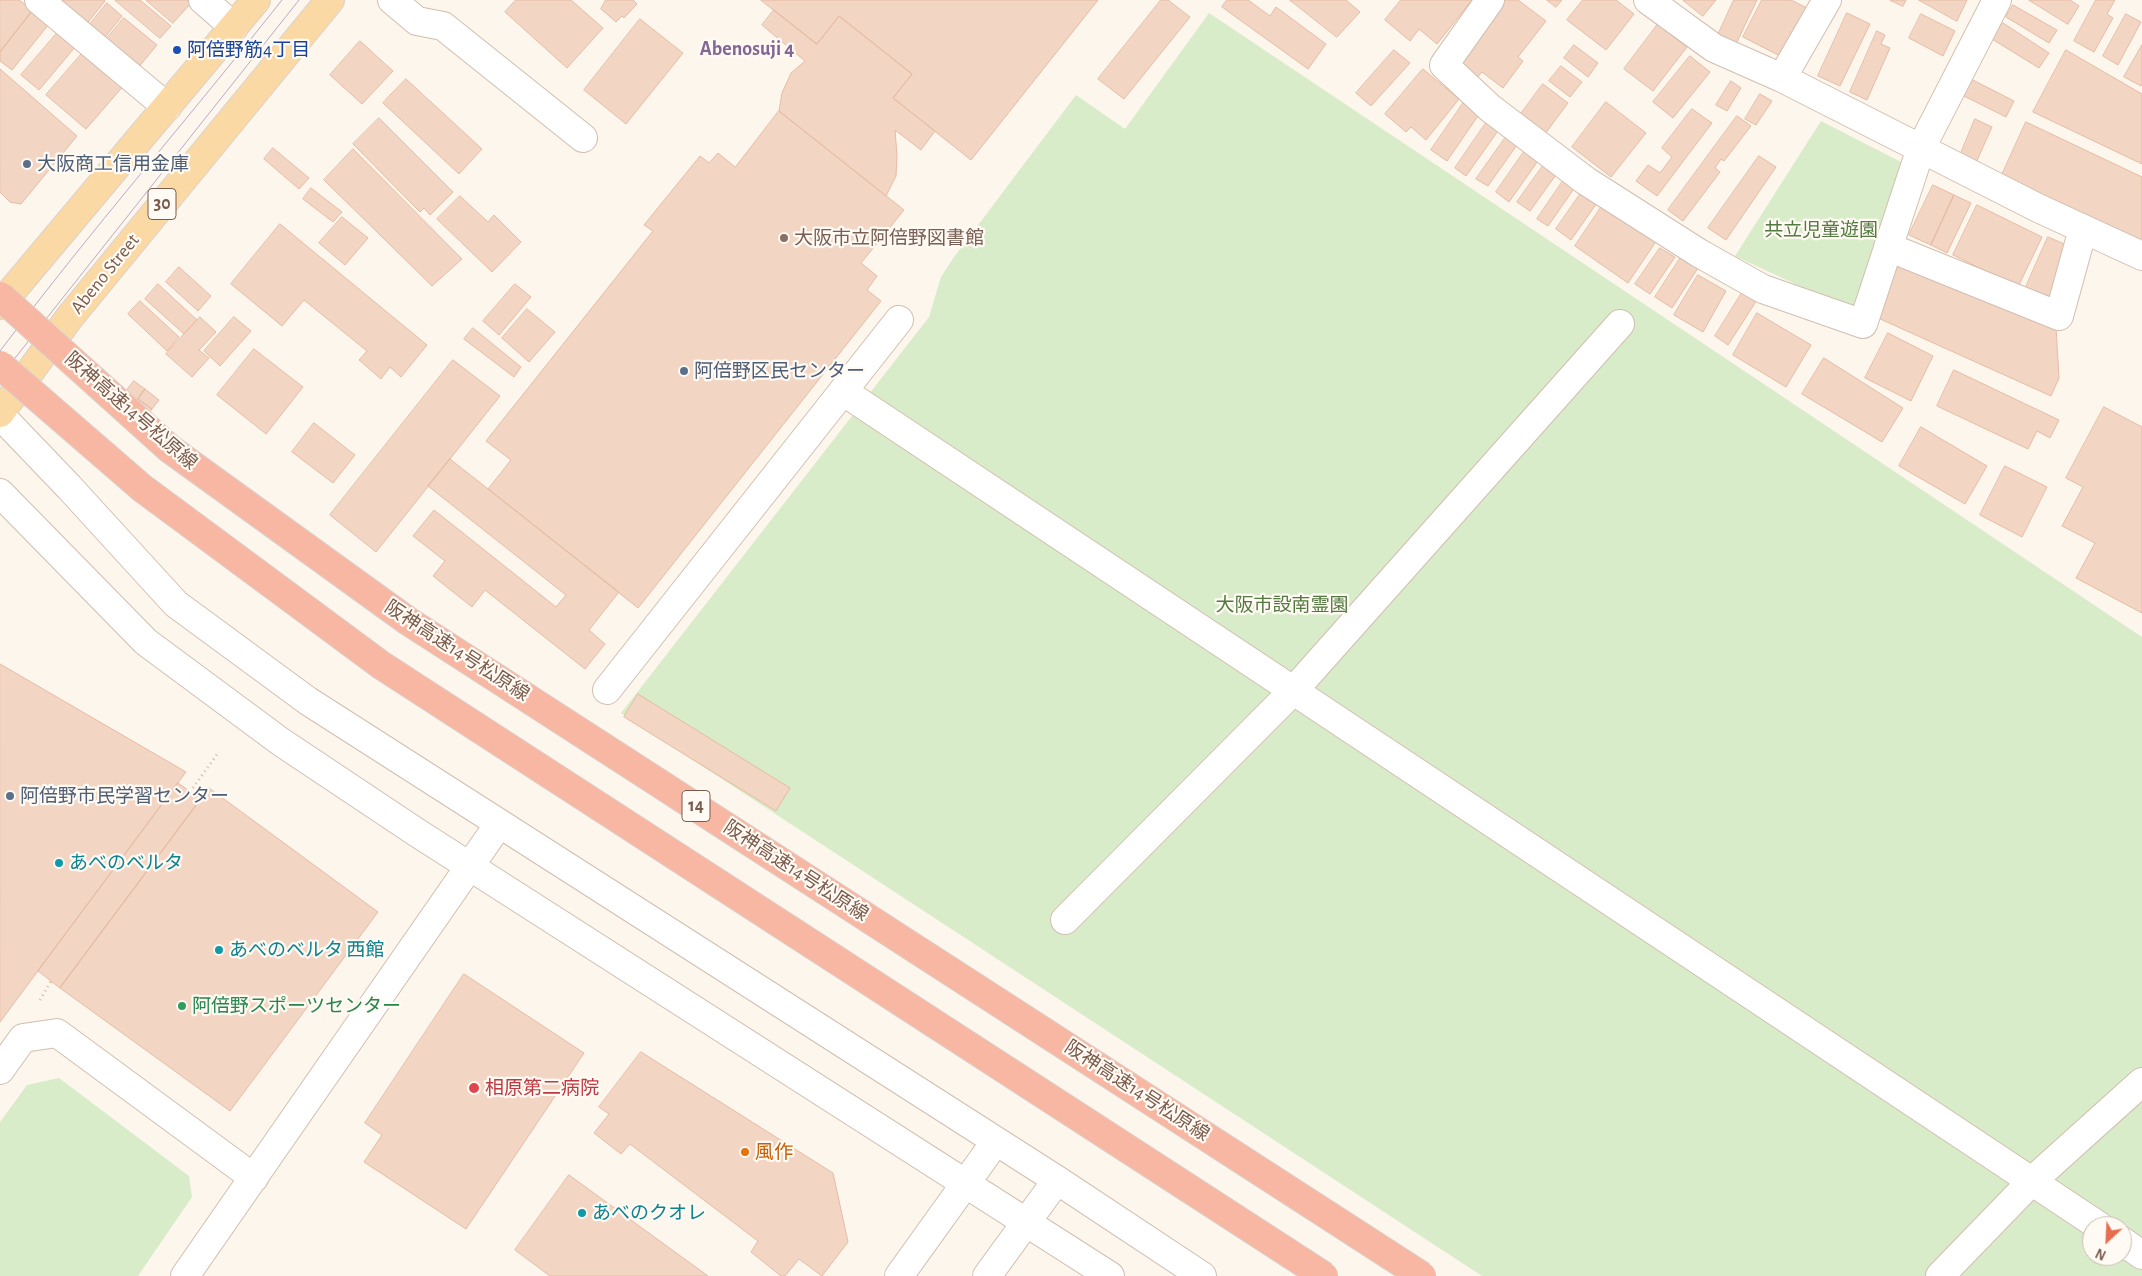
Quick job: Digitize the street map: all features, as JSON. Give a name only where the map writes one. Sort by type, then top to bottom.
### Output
[{"type":"highway","name":"阪神高速14号松原線","points":[[0,296],[170,449],[408,621],[1422,1276]]},
{"type":"highway","points":[[0,365],[142,488],[381,664],[1324,1276]]},
{"type":"main road","points":[[0,305],[256,0]]},
{"type":"main road","name":"Abeno Street","points":[[0,414],[68,318],[330,0]]},
{"type":"street","points":[[39,0],[167,107]]},
{"type":"street","points":[[202,0],[234,27]]},
{"type":"street","points":[[392,0],[417,21],[443,26],[583,138]]},
{"type":"street","points":[[1490,0],[1444,66],[1490,108],[1586,181],[1699,253],[1764,289],[1863,324],[1920,148],[1997,0]]},
{"type":"street","points":[[1648,0],[1714,48],[1782,78],[2083,229],[2142,256]]},
{"type":"street","points":[[1782,78],[1827,0]]},
{"type":"street","points":[[1888,247],[2058,316],[2083,229]]},
{"type":"street","points":[[607,690],[899,320]]},
{"type":"street","points":[[1065,920],[1294,690],[1620,324]]},
{"type":"street","points":[[844,392],[2084,1216]]},
{"type":"street","points":[[0,414],[176,604],[308,701],[1057,1180],[1202,1276]]},
{"type":"street","points":[[0,493],[146,642],[281,742],[469,866],[1110,1276]]},
{"type":"street","points":[[185,1276],[498,824]]},
{"type":"street","points":[[0,1070],[23,1038],[57,1033],[254,1178]]},
{"type":"street","points":[[1940,1276],[2032,1181],[2142,1082]]},
{"type":"street","points":[[898,1276],[967,1184],[996,1141]]},
{"type":"street","points":[[987,1276],[1027,1224],[1057,1180]]},
{"type":"path","points":[[190,792],[218,753]]},
{"type":"path","points":[[39,1003],[51,981]]},
{"type":"green space","name":"大阪市設南霊園","points":[[1209,13],[2142,637],[2142,1276],[1482,1276],[621,713],[929,317],[941,277],[954,257],[1076,95],[1125,129]]},
{"type":"green space","name":"共立児童遊園","points":[[1821,121],[1903,163],[1855,312],[1735,256]]},
{"type":"green space","points":[[59,1078],[189,1176],[192,1197],[138,1276],[0,1276],[0,1122],[27,1085]]},
{"type":"building","points":[[0,0],[19,0],[33,10],[0,52]]},
{"type":"building","points":[[53,0],[104,0],[105,1],[85,26]]},
{"type":"building","points":[[115,0],[140,0],[171,26],[160,38]]},
{"type":"building","points":[[146,0],[190,0],[192,2],[173,23]]},
{"type":"building","points":[[516,0],[571,0],[603,28],[567,68],[505,12]]},
{"type":"building","points":[[606,0],[633,0],[637,4],[624,18],[622,16],[616,22],[601,9]]},
{"type":"building","points":[[761,0],[1098,0],[971,160],[893,98],[912,74],[839,16],[817,44]]},
{"type":"building","points":[[1161,0],[1168,0],[1190,17],[1124,99],[1098,79]]},
{"type":"building","points":[[1227,0],[1248,0],[1270,16],[1276,7],[1326,44],[1308,69],[1222,7]]},
{"type":"building","points":[[1290,0],[1346,0],[1360,12],[1337,37]]},
{"type":"building","points":[[1401,0],[1472,0],[1437,44],[1419,29],[1410,41],[1385,20]]},
{"type":"building","points":[[1502,0],[1518,0],[1546,21],[1518,57],[1523,61],[1503,88],[1482,72],[1476,79],[1454,62]]},
{"type":"building","points":[[1547,0],[1562,0],[1556,7]]},
{"type":"building","points":[[1583,0],[1616,0],[1634,14],[1606,50],[1567,20]]},
{"type":"building","points":[[1683,0],[1716,0],[1703,16]]},
{"type":"building","points":[[1734,0],[1757,0],[1735,46],[1717,37]]},
{"type":"building","points":[[1762,0],[1791,0],[1813,11],[1782,57],[1743,37]]},
{"type":"building","points":[[1890,0],[1906,0],[1903,6]]},
{"type":"building","points":[[1919,0],[1967,0],[1957,21]]},
{"type":"building","points":[[2029,0],[2070,0],[2079,6],[2068,24]]},
{"type":"building","points":[[2096,0],[2115,0],[2107,14],[2113,18],[2094,52],[2074,41]]},
{"type":"building","points":[[107,3],[122,16],[102,41],[87,28]]},
{"type":"building","points":[[2013,5],[2057,30],[2049,43],[2006,17]]},
{"type":"building","points":[[33,10],[49,24],[12,70],[0,61],[0,52]]},
{"type":"building","points":[[774,10],[817,44],[839,16],[912,74],[893,98],[935,131],[921,150],[895,130],[896,176],[886,196],[779,111],[782,93],[791,73],[805,61],[762,25]]},
{"type":"building","points":[[1847,13],[1870,24],[1840,86],[1818,76]]},
{"type":"building","points":[[1921,14],[1955,31],[1943,56],[1909,38]]},
{"type":"building","points":[[2126,14],[2141,22],[2118,65],[2103,56]]},
{"type":"building","points":[[124,18],[157,45],[137,69],[104,42]]},
{"type":"building","points":[[640,19],[683,53],[626,124],[584,90]]},
{"type":"building","points":[[2003,23],[2049,53],[2039,68],[1992,39]]},
{"type":"building","points":[[1658,24],[1687,47],[1653,91],[1624,69]]},
{"type":"building","points":[[1877,31],[1885,35],[1881,44],[1890,48],[1867,100],[1850,92]]},
{"type":"building","points":[[58,32],[76,46],[39,90],[21,75]]},
{"type":"building","points":[[360,41],[393,71],[362,104],[330,75]]},
{"type":"building","points":[[1574,45],[1598,63],[1588,77],[1564,58]]},
{"type":"building","points":[[2142,45],[2142,84],[2141,86],[2124,77]]},
{"type":"building","points":[[85,50],[125,84],[86,129],[46,95]]},
{"type":"building","points":[[1394,50],[1410,63],[1371,106],[1356,93]]},
{"type":"building","points":[[2066,50],[2142,94],[2142,164],[2033,112]]},
{"type":"building","points":[[1690,56],[1710,72],[1673,118],[1653,102]]},
{"type":"building","points":[[1561,66],[1582,82],[1570,97],[1549,81]]},
{"type":"building","name":"大阪商工信用金庫","points":[[0,69],[77,136],[21,204],[10,202],[0,192]]},
{"type":"building","points":[[1423,69],[1459,99],[1426,140],[1411,127],[1406,132],[1385,114]]},
{"type":"building","points":[[1967,77],[2014,101],[2006,117],[1958,93]]},
{"type":"building","points":[[406,79],[482,149],[459,174],[383,103]]},
{"type":"building","points":[[1731,81],[1741,88],[1727,111],[1716,105]]},
{"type":"building","points":[[1543,84],[1568,103],[1545,134],[1520,115]]},
{"type":"building","points":[[1760,94],[1772,101],[1756,125],[1745,119]]},
{"type":"building","points":[[1464,102],[1480,113],[1447,161],[1431,150]]},
{"type":"building","points":[[1606,102],[1646,133],[1611,177],[1572,147]]},
{"type":"building","points":[[1692,109],[1712,123],[1657,196],[1636,181],[1648,165],[1660,173],[1672,157],[1662,148]]},
{"type":"building","name":"阿倍野区民センター","points":[[779,111],[904,210],[861,263],[877,276],[867,290],[881,301],[638,608],[488,489],[511,460],[486,441],[653,231],[644,225],[700,156],[709,163],[718,153],[735,167]]},
{"type":"building","points":[[1737,116],[1751,126],[1724,161],[1721,159],[1715,168],[1720,172],[1683,221],[1668,210]]},
{"type":"building","points":[[379,118],[453,192],[430,215],[424,208],[420,212],[353,144]]},
{"type":"building","points":[[1975,119],[1992,127],[1975,165],[1959,158]]},
{"type":"building","points":[[1488,120],[1500,128],[1466,176],[1455,168]]},
{"type":"building","points":[[2026,122],[2142,177],[2142,236],[2139,243],[2001,177]]},
{"type":"building","points":[[1508,134],[1519,142],[1488,186],[1476,179]]},
{"type":"building","points":[[273,148],[309,178],[299,189],[264,159]]},
{"type":"building","points":[[353,149],[462,259],[432,286],[324,180]]},
{"type":"building","points":[[1526,149],[1540,158],[1509,202],[1496,192]]},
{"type":"building","points":[[1759,156],[1776,167],[1726,240],[1708,228]]},
{"type":"building","points":[[1545,163],[1558,172],[1530,211],[1517,202]]},
{"type":"building","points":[[1567,175],[1578,183],[1548,226],[1537,219]]},
{"type":"building","points":[[1933,185],[1954,195],[1931,245],[1909,235]]},
{"type":"building","points":[[311,188],[342,212],[333,222],[303,199]]},
{"type":"building","points":[[1583,190],[1599,200],[1571,240],[1556,229]]},
{"type":"building","points":[[1954,195],[1971,203],[1947,253],[1931,245]]},
{"type":"building","points":[[460,196],[488,222],[494,215],[521,242],[492,272],[437,219]]},
{"type":"building","points":[[1604,203],[1657,240],[1628,283],[1575,246]]},
{"type":"building","points":[[1977,205],[2042,237],[2018,287],[1953,255]]},
{"type":"building","points":[[342,217],[368,238],[345,265],[319,243]]},
{"type":"building","points":[[280,224],[427,345],[401,377],[390,367],[381,379],[359,360],[367,351],[304,300],[282,326],[231,284]]},
{"type":"building","points":[[2048,237],[2069,246],[2051,301],[2025,289]]},
{"type":"building","points":[[1660,248],[1675,257],[1650,294],[1635,284]]},
{"type":"building","points":[[1681,257],[1698,268],[1672,308],[1655,297]]},
{"type":"building","points":[[1899,264],[2056,327],[2059,378],[2051,396],[1878,318]]},
{"type":"building","points":[[179,267],[211,296],[198,311],[166,282]]},
{"type":"building","points":[[1698,275],[1726,291],[1703,332],[1674,315]]},
{"type":"building","points":[[158,284],[197,320],[184,334],[145,299]]},
{"type":"building","points":[[515,284],[531,297],[499,335],[483,321]]},
{"type":"building","points":[[1743,291],[1757,300],[1728,345],[1715,336]]},
{"type":"building","points":[[140,301],[179,337],[167,351],[128,314]]},
{"type":"building","points":[[527,309],[555,332],[529,362],[502,338]]},
{"type":"building","points":[[1757,313],[1811,345],[1786,387],[1733,355]]},
{"type":"building","points":[[200,317],[216,332],[199,350],[209,358],[192,377],[166,354]]},
{"type":"building","points":[[234,317],[251,331],[220,366],[204,351]]},
{"type":"building","points":[[473,328],[521,367],[514,377],[464,339]]},
{"type":"building","points":[[1888,333],[1933,356],[1911,401],[1865,378]]},
{"type":"building","points":[[254,349],[303,387],[266,434],[217,395]]},
{"type":"building","points":[[1824,358],[1903,408],[1882,442],[1802,394]]},
{"type":"building","points":[[453,360],[500,396],[376,552],[330,515]]},
{"type":"building","points":[[1954,370],[2059,420],[2050,438],[2037,431],[2028,449],[1937,406]]},
{"type":"building","points":[[134,381],[145,389],[138,399],[152,409],[145,418],[120,399]]},
{"type":"building","points":[[145,389],[159,400],[152,409],[138,399]]},
{"type":"building","points":[[2104,407],[2142,427],[2142,613],[2076,578],[2095,543],[2062,526],[2083,487],[2066,478]]},
{"type":"building","points":[[314,423],[355,455],[333,483],[292,452]]},
{"type":"building","points":[[1921,427],[1987,466],[1965,504],[1899,466]]},
{"type":"building","points":[[450,459],[619,592],[589,630],[605,644],[585,669],[485,590],[472,607],[433,576],[445,561],[413,536],[434,510],[556,607],[566,595],[428,486]]},
{"type":"building","points":[[2005,466],[2047,487],[2022,537],[1980,515]]},
{"type":"building","name":"あべのベルタ","points":[[0,664],[186,772],[0,1022]]},
{"type":"building","points":[[638,694],[790,788],[776,811],[624,717]]},
{"type":"building","points":[[178,783],[201,799],[60,988],[38,971]]},
{"type":"building","name":"あべのベルタ 西館","points":[[209,788],[378,912],[230,1111],[60,988]]},
{"type":"building","name":"相原第二病院","points":[[464,974],[584,1053],[466,1229],[364,1162],[382,1135],[365,1123]]},
{"type":"building","points":[[641,1052],[833,1173],[848,1242],[822,1276],[799,1259],[785,1276],[781,1276],[751,1252],[758,1241],[630,1144],[621,1154],[594,1133],[609,1114],[599,1107]]},
{"type":"building","name":"あべのクオレ","points":[[569,1175],[708,1276],[550,1276],[515,1250]]},
{"type":"tram line","points":[[0,351],[69,262],[282,0]]},
{"type":"tram line","points":[[0,377],[299,0]]},
{"type":"place","name":"阿倍野筋4丁目","points":[[177,50]]},
{"type":"place","name":"大阪商工信用金庫","points":[[27,164]]},
{"type":"place","name":"大阪市立阿倍野図書館","points":[[784,238]]},
{"type":"place","name":"阿倍野区民センター","points":[[684,371]]},
{"type":"place","name":"阿倍野市民学習センター","points":[[10,796]]},
{"type":"place","name":"あべのベルタ","points":[[59,863]]},
{"type":"place","name":"あべのベルタ 西館","points":[[219,950]]},
{"type":"place","name":"阿倍野スポーツセンター","points":[[182,1006]]},
{"type":"place","name":"相原第二病院","points":[[474,1088]]},
{"type":"place","name":"風作","points":[[745,1152]]},
{"type":"place","name":"あべのクオレ","points":[[582,1213]]},
{"type":"district","name":"Abenosuji 4","points":[[747,49]]}]
